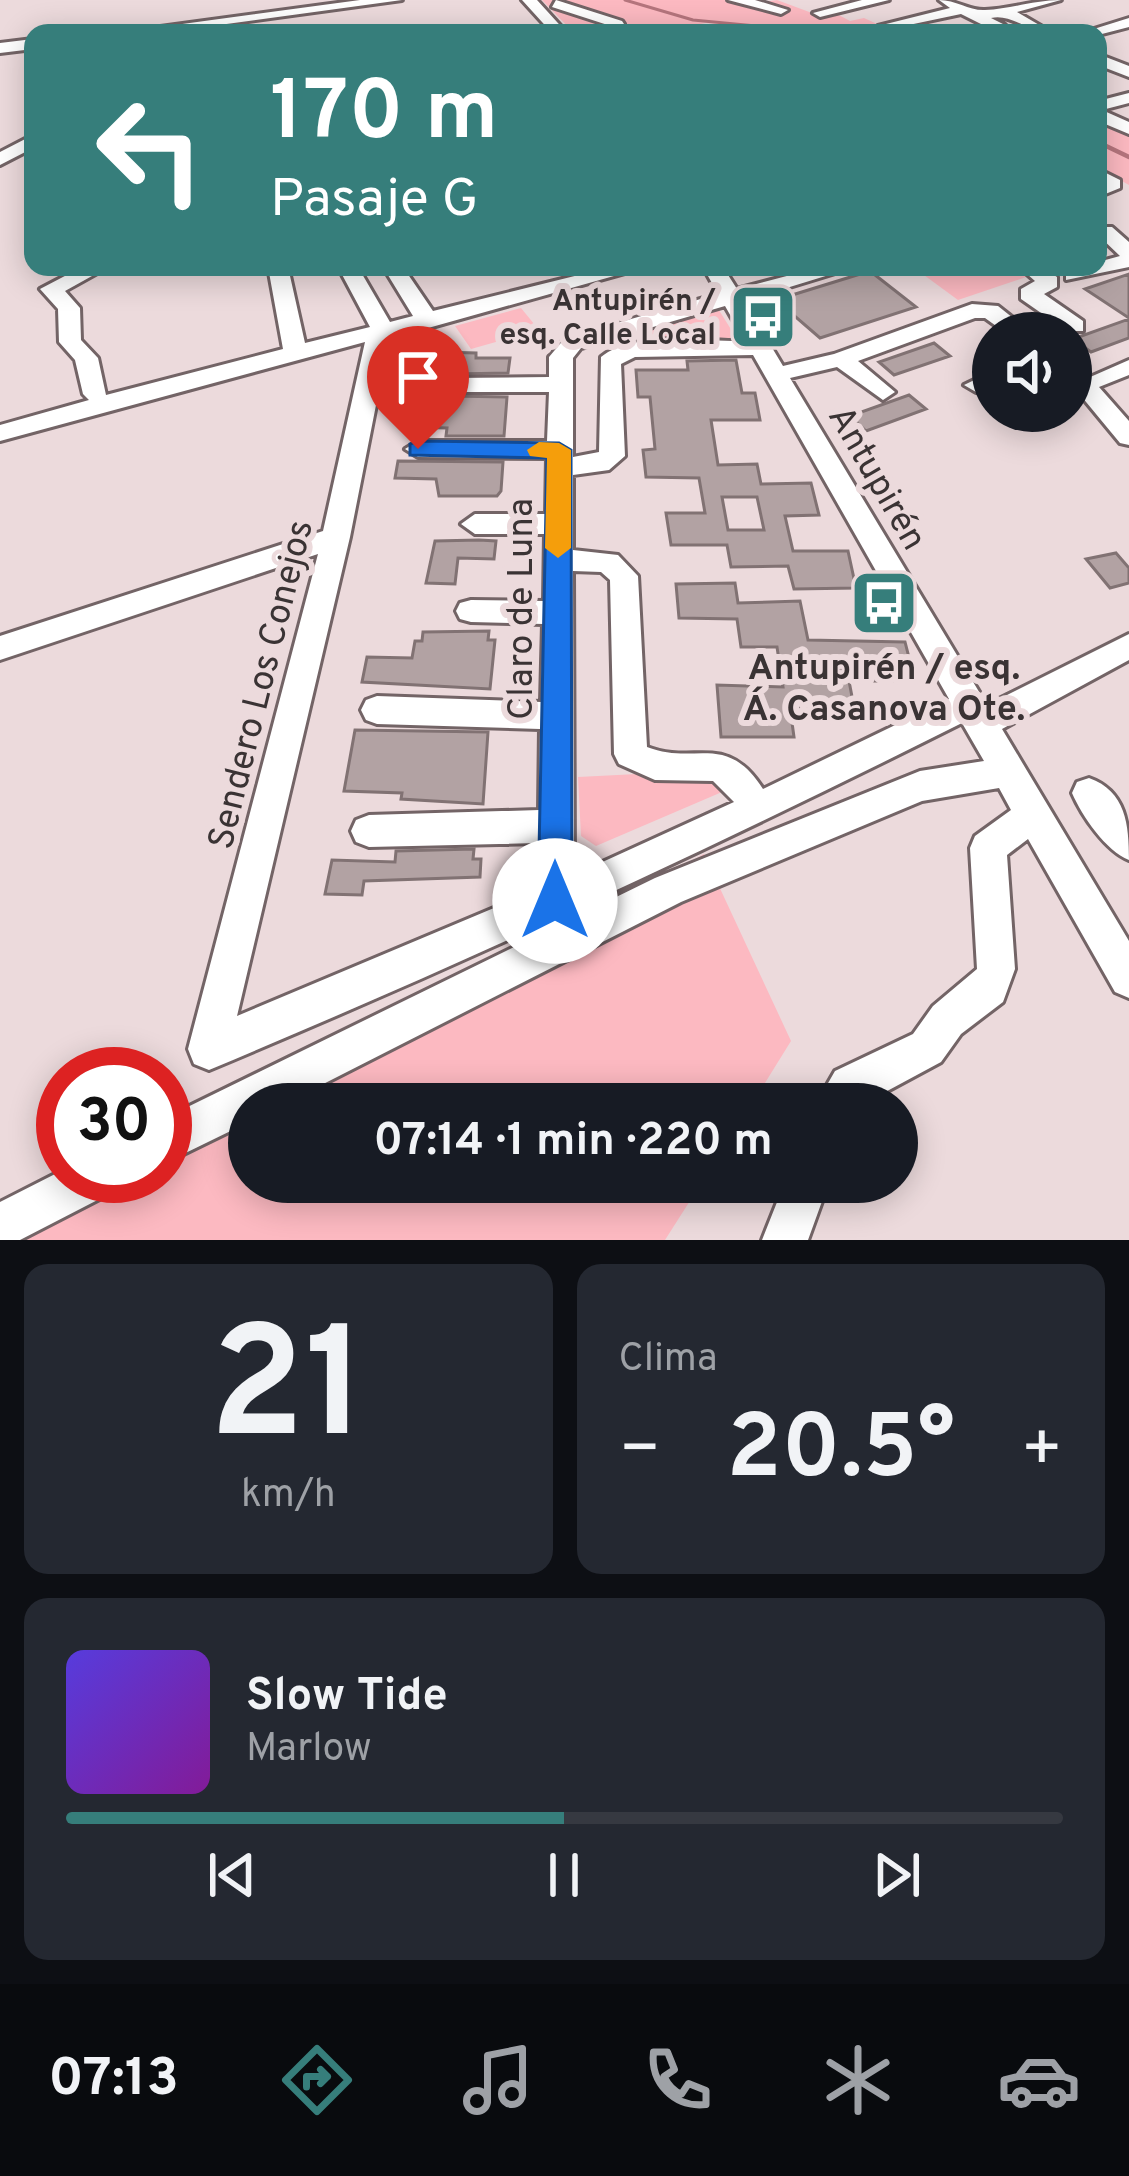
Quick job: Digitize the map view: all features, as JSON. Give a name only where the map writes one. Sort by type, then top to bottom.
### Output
[{"type":"street","points":[[196,24],[395,0]]},
{"type":"street","points":[[529,0],[617,24]]},
{"type":"street","points":[[820,14],[882,0]]},
{"type":"street","points":[[946,0],[974,19]]},
{"type":"street","points":[[910,24],[974,19],[1054,0]]},
{"type":"street","points":[[747,1],[781,10]]},
{"type":"street","points":[[1006,12],[1029,24]]},
{"type":"street","points":[[1107,233],[1129,256]]},
{"type":"street","points":[[79,276],[51,289],[69,308],[70,342],[86,358],[95,394]]},
{"type":"street","points":[[280,276],[296,356]]},
{"type":"street","points":[[353,276],[382,334]]},
{"type":"street","points":[[399,276],[429,323]]},
{"type":"street","points":[[0,433],[603,276]]},
{"type":"street","name":"Antupirén","points":[[718,276],[1129,978]]},
{"type":"street","points":[[428,379],[452,385],[559,384],[561,357],[580,339],[813,276]]},
{"type":"street","points":[[1041,276],[1049,282],[1029,294],[1055,312]]},
{"type":"street","points":[[778,374],[841,359],[972,310],[991,312]]},
{"type":"street","name":"Sendero Los Conejos","points":[[382,334],[209,1049],[555,901]]},
{"type":"street","points":[[418,449],[600,464],[612,456],[609,362],[615,355],[635,350],[761,348]]},
{"type":"street","points":[[0,416],[212,364],[242,359],[253,364]]},
{"type":"street","points":[[841,359],[883,392]]},
{"type":"street","points":[[1129,367],[1084,386],[1129,436]]},
{"type":"street","name":"Claro de Luna","points":[[555,901],[559,384]]},
{"type":"street","points":[[475,524],[558,524]]},
{"type":"street","points":[[0,648],[336,537]]},
{"type":"street","points":[[558,560],[608,562],[624,576],[631,754],[648,765],[721,768],[737,778],[757,809]]},
{"type":"street","points":[[471,611],[557,613]]},
{"type":"street","points":[[555,901],[1129,646]]},
{"type":"street","points":[[377,710],[557,716]]},
{"type":"street","points":[[192,1128],[668,890],[920,786],[1009,772]]},
{"type":"street","points":[[1089,793],[1124,826]]},
{"type":"street","points":[[856,1083],[927,1048],[947,1020],[989,988],[996,969],[988,848],[1033,814]]},
{"type":"street","points":[[368,831],[556,826]]},
{"type":"street","points":[[0,1226],[45,1203]]},
{"type":"street","points":[[785,1240],[799,1203]]},
{"type":"shaded area","points":[[542,0],[724,0],[745,5],[777,0],[820,16],[835,13],[850,21],[864,18],[877,24],[706,23],[565,24]]},
{"type":"shaded area","points":[[1107,117],[1129,128],[1129,185],[1107,173]]},
{"type":"shaded area","points":[[925,276],[1029,276],[958,300]]},
{"type":"shaded area","points":[[717,307],[737,339],[598,340]]},
{"type":"shaded area","points":[[521,308],[539,330],[471,349],[455,326]]},
{"type":"shaded area","points":[[717,770],[736,786],[596,846],[581,836],[578,777]]},
{"type":"shaded area","points":[[704,854],[791,1041],[765,1083],[303,1083]]},
{"type":"shaded area","points":[[228,1126],[228,1203],[689,1203],[665,1240],[25,1240],[91,1203],[192,1203],[192,1146]]},
{"type":"building","points":[[1129,274],[1129,318],[1085,289]]},
{"type":"building","points":[[854,276],[876,276],[916,307],[820,338],[776,300]]},
{"type":"building","points":[[1129,319],[1129,338],[1092,352],[1092,332]]},
{"type":"building","points":[[934,343],[950,356],[894,375],[879,362]]},
{"type":"building","points":[[420,346],[476,353],[476,358],[510,358],[508,373],[453,374],[429,368],[414,375]]},
{"type":"building","points":[[736,360],[742,393],[755,393],[760,420],[711,420],[718,465],[757,464],[761,484],[811,483],[819,515],[785,516],[793,551],[848,551],[856,588],[794,589],[788,566],[731,567],[727,545],[671,545],[666,513],[705,513],[699,478],[646,477],[643,450],[655,449],[650,397],[638,397],[636,370],[688,370],[687,361]],"holes":[[[722,497],[757,497],[764,530],[728,530]]]},
{"type":"building","points":[[412,382],[451,396],[507,397],[504,436],[446,436],[447,428],[405,427]]},
{"type":"building","points":[[909,395],[926,409],[866,431],[850,416]]},
{"type":"building","points":[[398,461],[503,462],[501,491],[497,496],[439,496],[436,479],[395,478]]},
{"type":"building","points":[[435,541],[496,541],[494,559],[458,558],[455,584],[426,583]]},
{"type":"building","points":[[1116,553],[1129,568],[1129,583],[1110,588],[1086,559]]},
{"type":"building","points":[[735,583],[738,603],[800,601],[808,640],[905,642],[915,681],[849,681],[854,707],[790,708],[794,737],[721,737],[717,685],[783,687],[777,647],[741,647],[737,619],[679,618],[676,584]]},
{"type":"building","points":[[489,631],[488,640],[495,640],[490,689],[362,682],[367,657],[412,658],[415,641],[422,641],[423,632]]},
{"type":"building","points":[[355,730],[488,732],[483,804],[344,791]]},
{"type":"building","points":[[474,849],[473,859],[481,859],[480,877],[364,881],[362,895],[325,894],[332,860],[395,862],[396,851]]},
{"type":"waterway","points":[[625,0],[693,20],[735,24]]},
{"type":"waterway","points":[[1107,146],[1129,157]]},
{"type":"slow traffic","points":[[539,450],[559,450],[558,548]]},
{"type":"place","name":"Antupirén / esq. Calle Local","points":[[763,317]]},
{"type":"place","name":"Antupirén / esq. Á. Casanova Ote.","points":[[884,603]]},
{"type":"route","points":[[418,449],[559,450],[555,901]]}]
